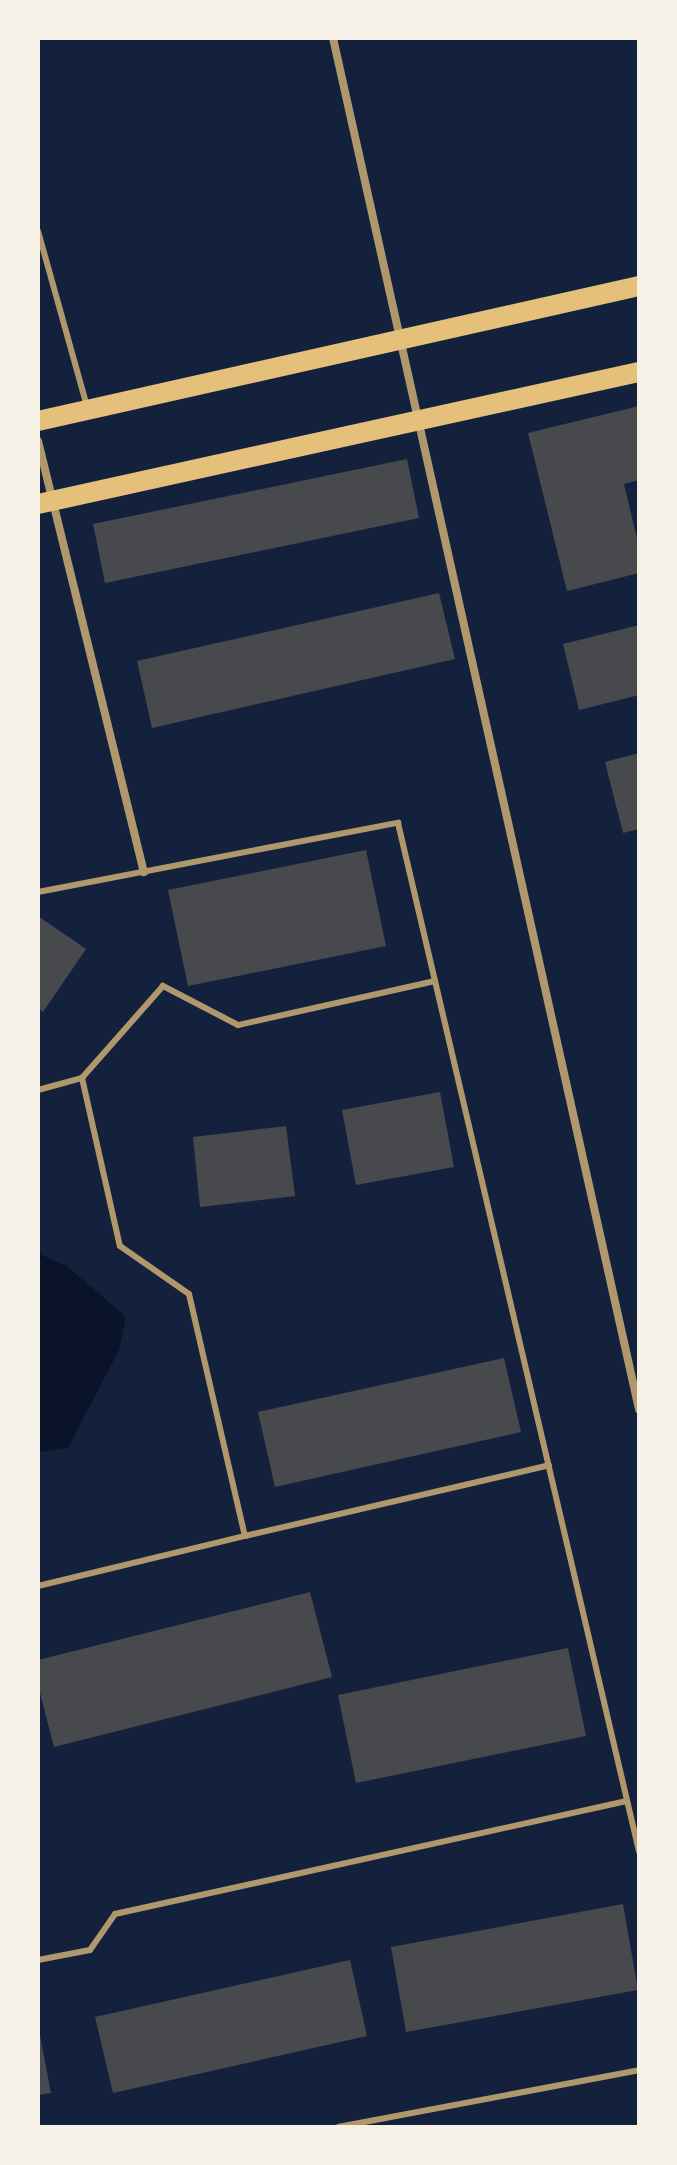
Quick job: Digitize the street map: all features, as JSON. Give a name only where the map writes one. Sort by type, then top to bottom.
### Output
[{"type":"main road","points":[[38,421],[639,286]]},
{"type":"main road","points":[[45,503],[419,423],[639,372]]},
{"type":"street","points":[[333,38],[639,1409]]},
{"type":"street","points":[[38,441],[45,503],[144,872]]},
{"type":"lane","points":[[38,231],[88,410]]},
{"type":"lane","points":[[38,892],[398,823],[639,1851]]},
{"type":"lane","points":[[38,1090],[82,1078],[163,986],[238,1025],[435,981]]},
{"type":"lane","points":[[82,1078],[120,1246],[189,1294],[245,1536]]},
{"type":"lane","points":[[38,1586],[549,1465]]},
{"type":"lane","points":[[38,1960],[90,1950],[115,1914],[627,1801]]},
{"type":"lane","points":[[338,2127],[639,2070]]},
{"type":"water","points":[[38,1246],[42,1255],[67,1266],[126,1317],[119,1350],[68,1448],[38,1452]]},
{"type":"building","points":[[639,406],[639,480],[624,484],[639,547],[639,573],[567,591],[528,433]]},
{"type":"building","points":[[407,459],[419,518],[105,583],[93,524]]},
{"type":"building","points":[[439,593],[455,659],[152,728],[137,661]]},
{"type":"building","points":[[639,625],[639,695],[579,710],[563,644]]},
{"type":"building","points":[[639,753],[639,829],[623,833],[605,762]]},
{"type":"building","points":[[366,850],[386,946],[188,986],[168,890]]},
{"type":"building","points":[[38,916],[86,949],[43,1012],[38,1008]]},
{"type":"building","points":[[440,1092],[454,1167],[356,1185],[342,1110]]},
{"type":"building","points":[[286,1126],[295,1196],[200,1207],[193,1137]]},
{"type":"building","points":[[504,1358],[521,1432],[275,1487],[258,1412]]},
{"type":"building","points":[[310,1592],[332,1677],[54,1747],[38,1685],[38,1660]]},
{"type":"building","points":[[568,1648],[586,1736],[356,1783],[338,1695]]},
{"type":"building","points":[[623,1904],[638,1990],[406,2032],[391,1947]]},
{"type":"building","points":[[350,1960],[367,2036],[113,2093],[95,2017]]},
{"type":"building","points":[[38,2025],[51,2093],[38,2095]]}]
